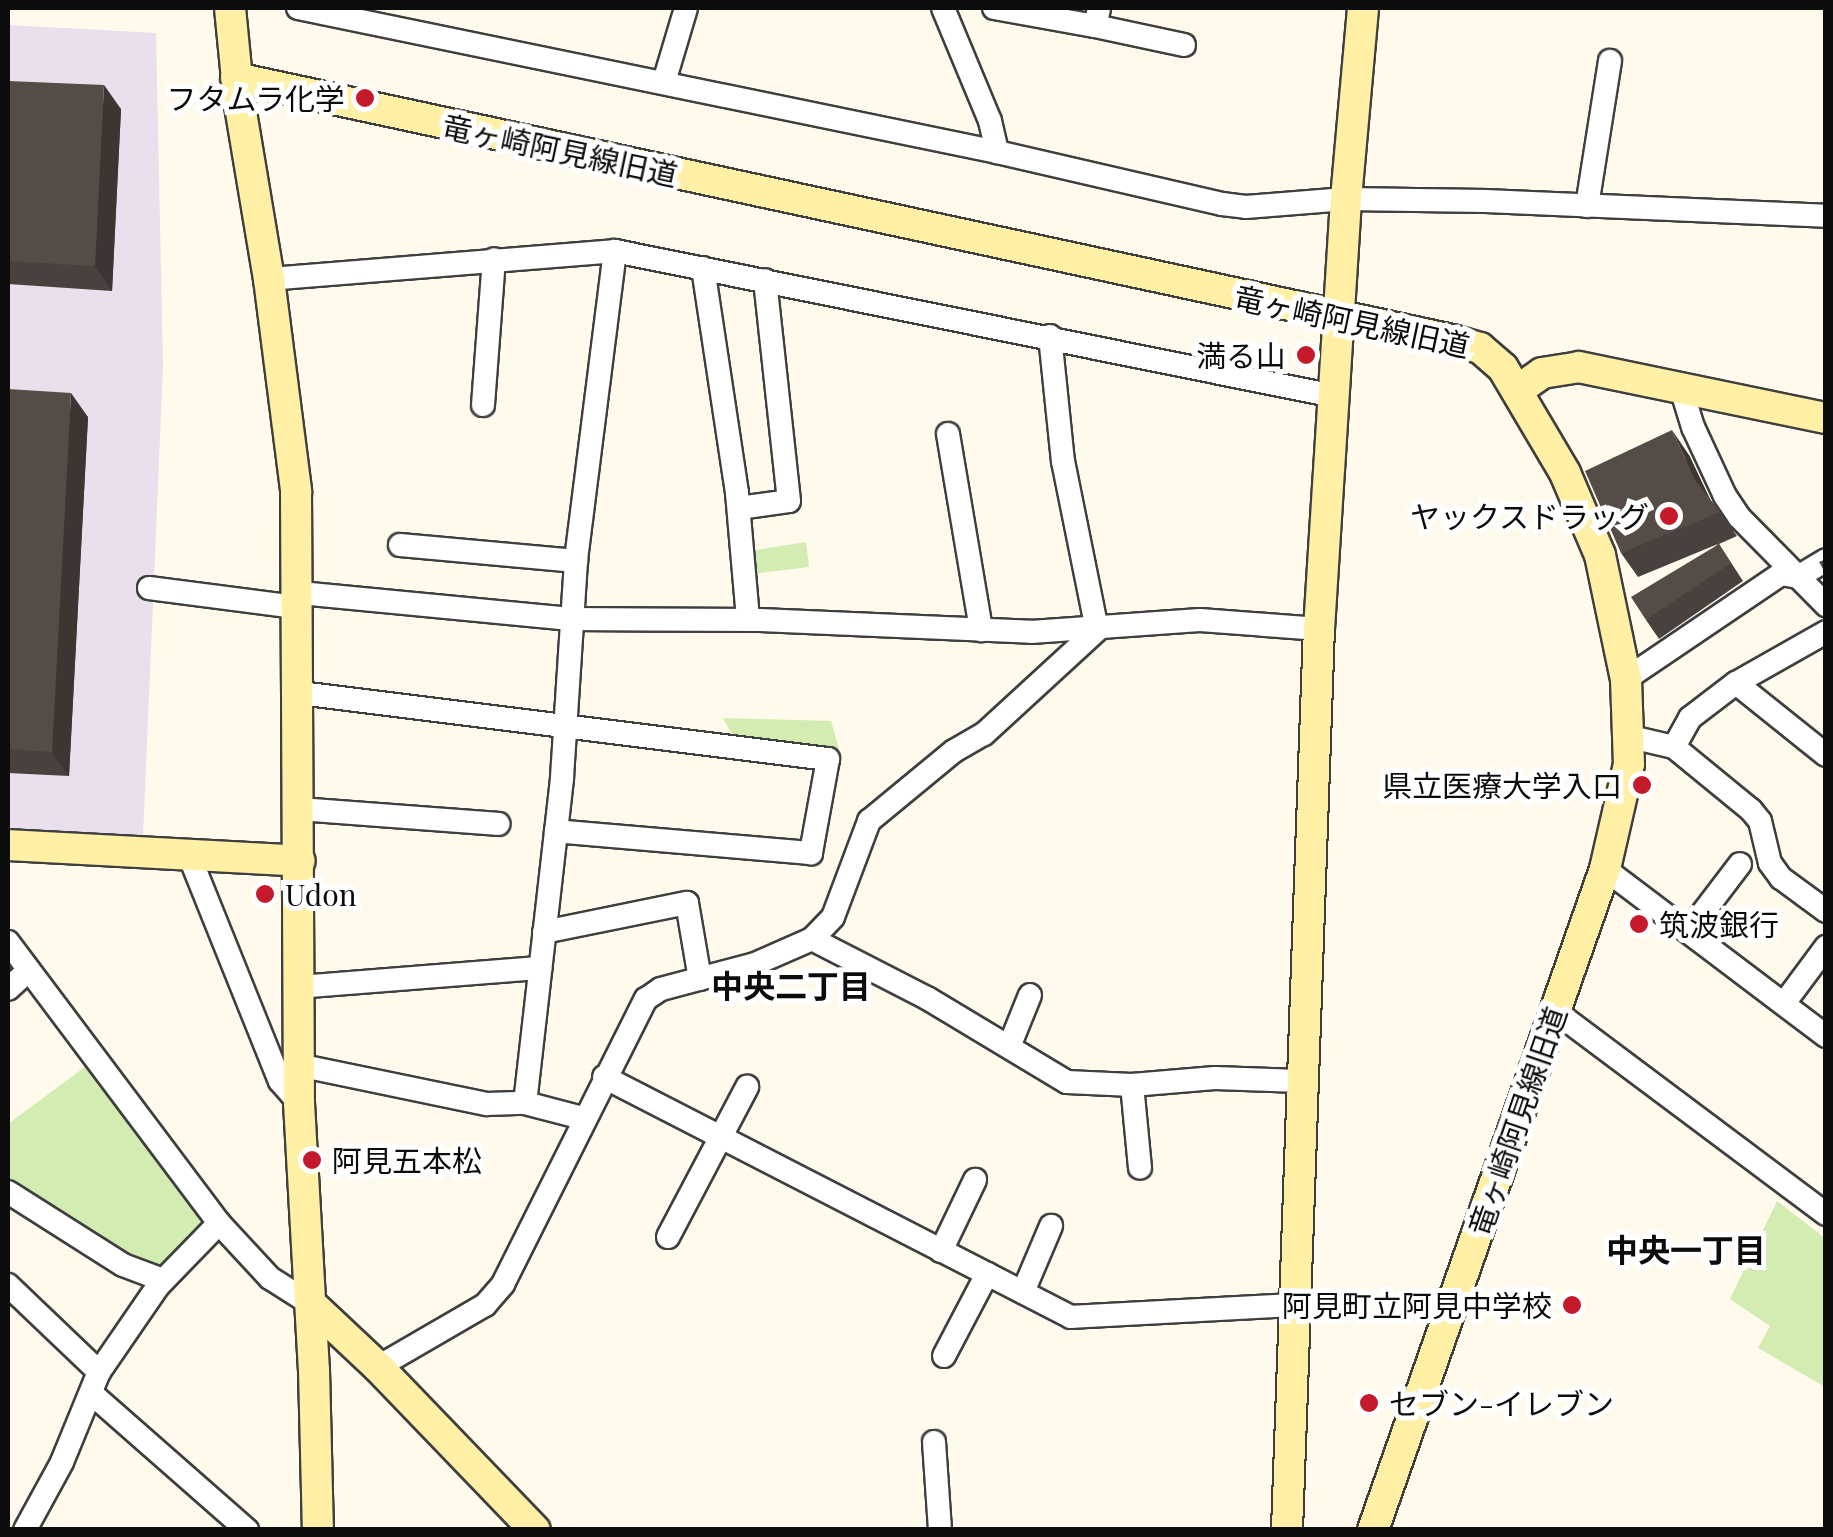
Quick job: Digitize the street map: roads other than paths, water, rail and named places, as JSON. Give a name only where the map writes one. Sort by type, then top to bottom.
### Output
[{"type":"street","points":[[230,8],[236,78],[269,280],[296,490],[300,593],[298,1065],[318,1530]]},
{"type":"street","points":[[298,8],[997,152],[1234,206],[1346,198],[1826,216]]},
{"type":"street","points":[[664,82],[686,8]]},
{"type":"street","points":[[943,8],[990,120],[997,152]]},
{"type":"street","points":[[994,8],[1097,17],[1184,45]]},
{"type":"street","points":[[1287,1530],[1300,1080],[1320,629],[1346,198],[1364,8]]},
{"type":"street","points":[[1587,206],[1610,60]]},
{"type":"street","name":"竜ヶ崎阿見線旧道","points":[[236,78],[1480,348],[1518,390],[1565,473],[1600,554],[1626,679],[1631,736],[1626,792],[1605,869],[1556,1012],[1373,1530]]},
{"type":"street","points":[[269,280],[615,251],[1334,396]]},
{"type":"street","points":[[525,1103],[556,830],[576,560],[615,251]]},
{"type":"street","points":[[482,405],[494,259]]},
{"type":"street","points":[[703,268],[738,508],[748,620]]},
{"type":"street","points":[[738,508],[789,501],[765,280]]},
{"type":"street","points":[[1050,336],[1063,461],[1097,630]]},
{"type":"street","points":[[1518,390],[1542,374],[1579,368],[1826,418]]},
{"type":"street","points":[[1681,388],[1692,427],[1726,496],[1826,606]]},
{"type":"street","points":[[948,434],[981,630]]},
{"type":"street","points":[[400,545],[576,560]]},
{"type":"street","points":[[1626,679],[1781,574],[1798,577],[1826,560]]},
{"type":"street","points":[[149,588],[288,606],[300,593]]},
{"type":"street","points":[[300,593],[570,618],[748,620],[981,630],[1097,630],[1142,621],[1200,620],[1320,629]]},
{"type":"street","points":[[378,1367],[485,1305],[503,1284],[582,1118],[646,999],[661,988],[755,964],[812,939],[833,917],[869,821],[954,751],[984,734],[1097,630]]},
{"type":"street","points":[[1674,746],[1690,718],[1736,683],[1826,632]]},
{"type":"street","points":[[1736,683],[1826,754]]},
{"type":"street","points":[[300,693],[564,729],[828,758],[811,853],[556,830]]},
{"type":"street","points":[[1631,736],[1674,746],[1751,810],[1760,821],[1770,863],[1781,878],[1826,911]]},
{"type":"street","points":[[300,809],[498,824]]},
{"type":"street","points":[[8,845],[300,861]]},
{"type":"street","points":[[188,855],[280,1081],[299,1103]]},
{"type":"street","points":[[1688,931],[1740,864]]},
{"type":"street","points":[[1605,869],[1826,1036]]},
{"type":"street","points":[[544,932],[687,904],[700,979]]},
{"type":"street","points":[[812,939],[1067,1082],[1132,1085],[1215,1078],[1300,1080]]},
{"type":"street","points":[[8,942],[219,1222],[270,1278],[310,1304],[378,1367],[535,1530]]},
{"type":"street","points":[[1785,1002],[1826,948]]},
{"type":"street","points":[[298,986],[540,968]]},
{"type":"street","points":[[8,989],[28,970]]},
{"type":"street","points":[[1009,1047],[1030,995]]},
{"type":"street","points":[[1556,1012],[1826,1214]]},
{"type":"street","points":[[298,1065],[487,1104],[525,1103],[582,1118]]},
{"type":"street","points":[[604,1077],[1071,1317],[1292,1305]]},
{"type":"street","points":[[1132,1085],[1140,1168]]},
{"type":"street","points":[[668,1237],[747,1087]]},
{"type":"street","points":[[941,1251],[976,1180]]},
{"type":"street","points":[[8,1192],[123,1265],[164,1280]]},
{"type":"street","points":[[25,1530],[62,1462],[95,1382],[164,1280],[219,1222]]},
{"type":"street","points":[[1023,1292],[1051,1226]]},
{"type":"street","points":[[944,1356],[987,1274]]},
{"type":"street","points":[[8,1285],[95,1382],[247,1530]]},
{"type":"street","points":[[934,1442],[940,1530]]},
{"type":"place","name":"フタムラ化学","points":[[365,98]]},
{"type":"place","name":"満る山","points":[[1306,355]]},
{"type":"place","name":"ヤックスドラッグ","points":[[1669,516]]},
{"type":"place","name":"県立医療大学入口","points":[[1642,785]]},
{"type":"place","name":"Udon","points":[[265,894]]},
{"type":"place","name":"筑波銀行","points":[[1639,924]]},
{"type":"place","name":"阿見五本松","points":[[312,1160]]},
{"type":"place","name":"阿見町立阿見中学校","points":[[1572,1305]]},
{"type":"place","name":"セブン-イレブン","points":[[1369,1403]]},
{"type":"district","name":"中央二丁目","points":[[791,985]]},
{"type":"district","name":"中央一丁目","points":[[1686,1249]]}]
